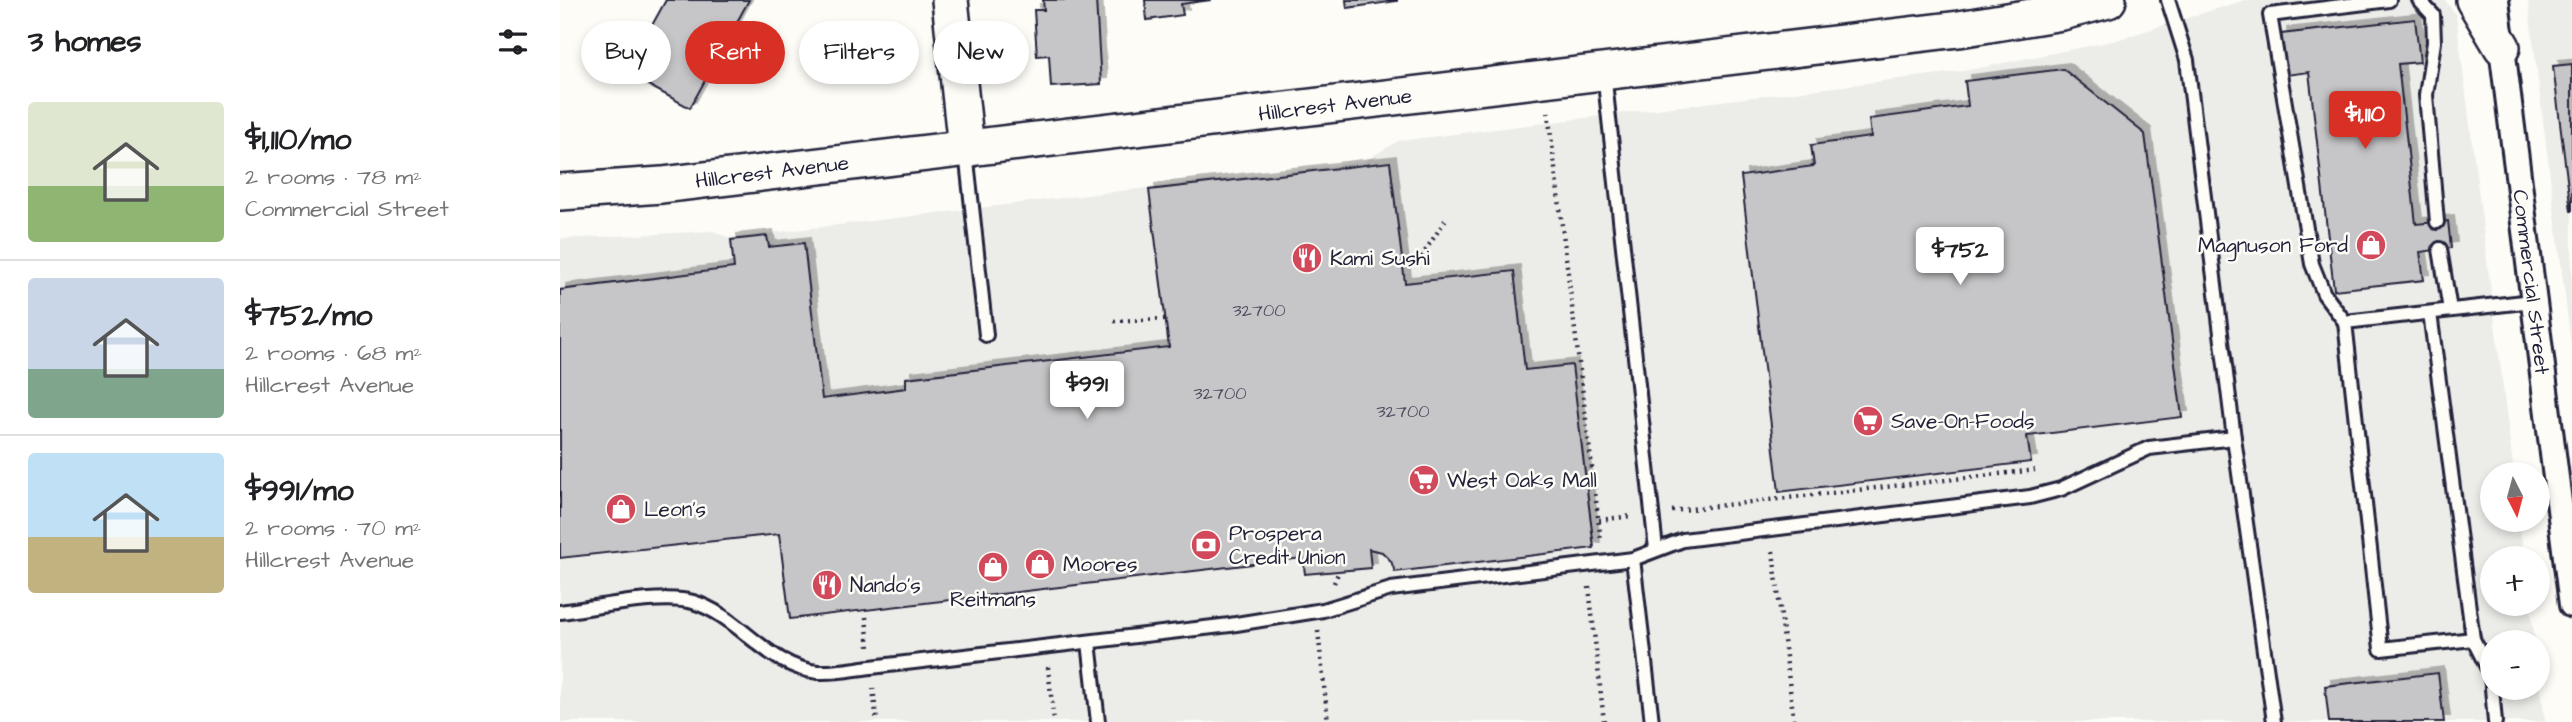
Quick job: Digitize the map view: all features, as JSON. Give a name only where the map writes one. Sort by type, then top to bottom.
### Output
[{"type":"street","points":[[950,0],[966,148]]},
{"type":"street","name":"Hillcrest Avenue","points":[[560,192],[662,185],[1959,29],[2062,12],[2108,0]]},
{"type":"street","points":[[2474,0],[2502,47]]},
{"type":"street","name":"Commercial Street","points":[[2496,0],[2572,605]]},
{"type":"lane","points":[[2168,0],[2187,60],[2234,438],[2274,722]]},
{"type":"lane","points":[[2389,0],[2270,15],[2312,264],[2324,294],[2345,322],[2381,649],[2473,639]]},
{"type":"lane","points":[[2419,0],[2433,15],[2434,42],[2426,95],[2438,222]]},
{"type":"lane","points":[[1604,72],[1656,549]]},
{"type":"lane","points":[[966,148],[986,335]]},
{"type":"lane","points":[[2440,249],[2450,310]]},
{"type":"lane","points":[[2345,322],[2533,301]]},
{"type":"lane","points":[[2430,313],[2473,639],[2480,653]]},
{"type":"lane","points":[[560,612],[668,599],[689,601],[707,606],[735,624],[772,655],[797,667],[819,672],[1230,625],[1323,610],[1391,589],[1633,559],[1683,540],[2030,497],[2061,489],[2149,448],[2234,438]]},
{"type":"lane","points":[[1633,559],[1652,722]]},
{"type":"lane","points":[[1089,642],[1098,722]]},
{"type":"lane","points":[[2493,700],[2495,722]]},
{"type":"path","points":[[1545,80],[1604,564]]},
{"type":"path","points":[[1403,263],[1418,262],[1446,219]]},
{"type":"path","points":[[1114,321],[1165,319]]},
{"type":"path","points":[[1599,520],[2035,470]]},
{"type":"path","points":[[1770,529],[1794,722]]},
{"type":"path","points":[[1586,565],[1604,722]]},
{"type":"path","points":[[1328,722],[1318,629],[1339,571]]},
{"type":"path","points":[[1046,647],[1054,722]]},
{"type":"shaded area","name":"West Oaks Mall","points":[[2245,0],[2445,0],[2456,15],[2512,462],[2480,462],[2480,532],[2521,532],[2522,546],[2480,546],[2480,616],[2532,616],[2533,630],[2480,630],[2480,700],[2542,700],[2545,722],[560,722],[560,239],[713,231],[730,238],[1363,162],[1398,141],[1964,71],[2113,41]]},
{"type":"shaded area","points":[[2528,0],[2572,0],[2572,352]]},
{"type":"building","points":[[666,0],[749,0],[738,21],[685,21],[685,84],[703,84],[690,108],[646,84],[671,84],[671,21],[654,21]]},
{"type":"building","points":[[1043,0],[1096,0],[1101,84],[1051,87],[1049,55],[1037,56],[1034,10],[1044,10]]},
{"type":"building","points":[[1145,0],[1211,0],[1181,4],[1183,15],[1147,20]]},
{"type":"building","points":[[1346,0],[1397,0],[1397,1],[1347,8]]},
{"type":"building","points":[[2415,19],[2420,62],[2398,64],[2416,224],[2448,221],[2451,248],[2420,252],[2424,280],[2334,290],[2309,72],[2286,75],[2281,34]]},
{"type":"building","points":[[2572,64],[2572,211],[2571,211],[2553,66]]},
{"type":"building","points":[[2063,69],[2145,134],[2182,417],[2027,436],[2031,462],[1779,492],[1741,176],[1814,166],[1811,145],[1871,137],[1869,119],[1968,106],[1965,81]]},
{"type":"building","points":[[1390,162],[1405,283],[1514,271],[1525,370],[1572,365],[1594,548],[1395,572],[1391,561],[1382,552],[1369,549],[1371,568],[1305,574],[1303,558],[790,619],[779,534],[560,558],[560,290],[734,268],[731,240],[767,236],[769,247],[804,243],[822,399],[906,388],[906,378],[1169,347],[1149,190]]},
{"type":"building","points":[[2438,673],[2444,722],[2329,722],[2325,686]]},
{"type":"place","name":"Magnuson Ford","points":[[2371,245]]},
{"type":"place","name":"Kami Sushi","points":[[1307,258]]},
{"type":"place","name":"Save-On-Foods","points":[[1868,421]]},
{"type":"place","name":"West Oaks Mall","points":[[1424,480]]},
{"type":"place","name":"Leon's","points":[[621,509]]},
{"type":"place","name":"Prospera Credit Union","points":[[1206,545]]},
{"type":"place","name":"Moores","points":[[1040,564]]},
{"type":"place","name":"Reitmans","points":[[993,567]]},
{"type":"place","name":"Nando's","points":[[827,585]]}]
